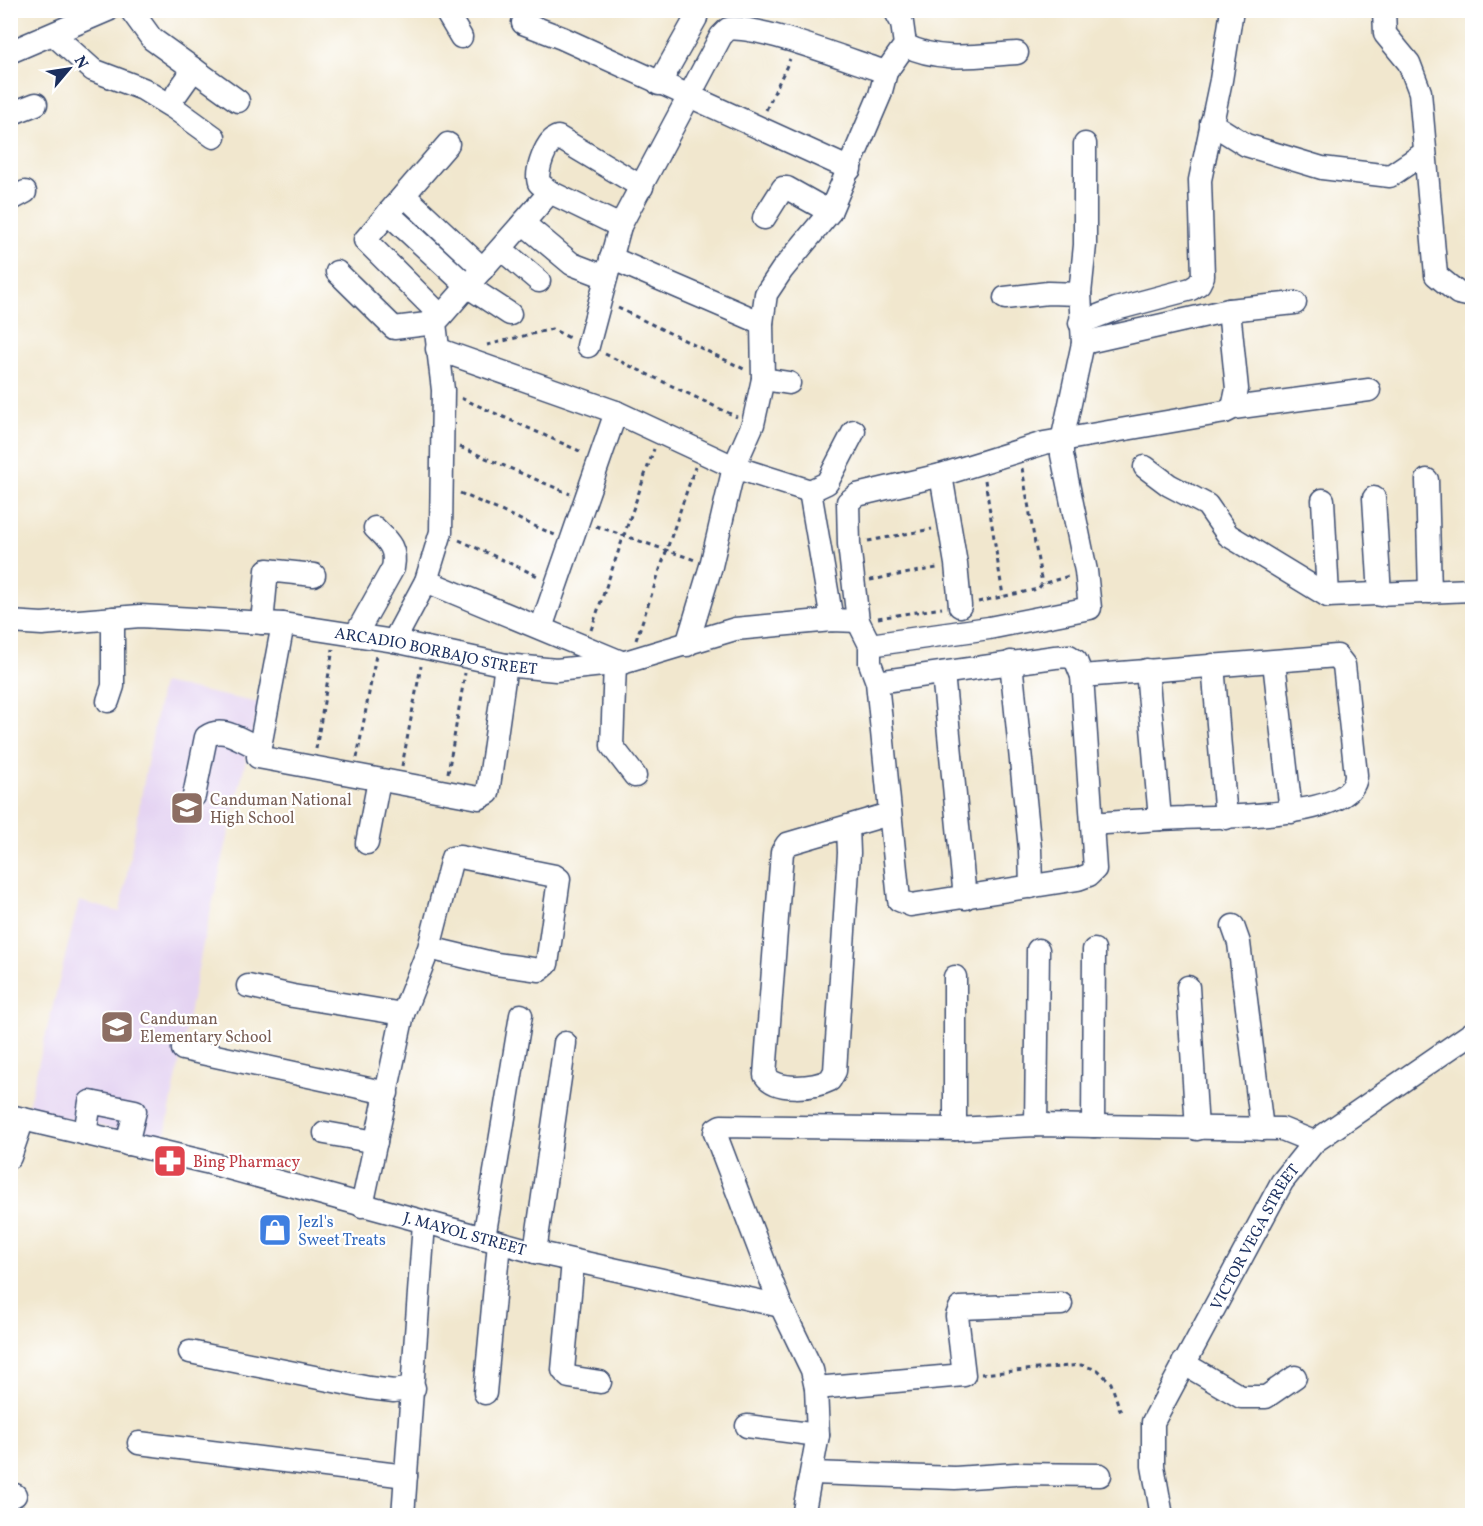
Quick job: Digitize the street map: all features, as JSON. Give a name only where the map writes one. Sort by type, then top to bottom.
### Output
[{"type":"street","points":[[10,52],[108,10]]},
{"type":"street","points":[[131,10],[152,39],[238,101]]},
{"type":"street","points":[[445,10],[461,37]]},
{"type":"street","points":[[687,645],[711,566],[734,467],[753,424],[764,379],[762,323],[766,294],[782,270],[830,212],[850,169],[880,95],[886,72],[905,45],[902,23],[895,10]]},
{"type":"street","points":[[1082,333],[1116,309],[1198,284],[1203,276],[1200,180],[1232,10]]},
{"type":"street","points":[[1384,10],[1385,33],[1409,63],[1420,92],[1436,275],[1458,293],[1473,296]]},
{"type":"street","points":[[659,84],[696,18]]},
{"type":"street","points":[[523,23],[562,38],[850,169]]},
{"type":"street","points":[[588,346],[620,226],[721,36],[728,29],[743,30],[798,43],[886,72]]},
{"type":"street","points":[[54,35],[93,70],[143,89],[214,137]]},
{"type":"street","points":[[905,45],[921,53],[940,57],[1017,53]]},
{"type":"street","points":[[177,93],[194,69]]},
{"type":"street","points":[[10,114],[36,104]]},
{"type":"street","points":[[1211,123],[1246,145],[1322,168],[1390,176],[1424,153]]},
{"type":"street","points":[[620,226],[550,192],[539,183],[538,173],[550,142],[558,137],[642,187]]},
{"type":"street","points":[[438,320],[365,240],[448,144]]},
{"type":"street","points":[[873,663],[989,628],[1090,608],[1062,441],[1082,333],[1080,294],[1085,245],[1085,144]]},
{"type":"street","points":[[764,218],[783,188],[788,188],[830,212]]},
{"type":"street","points":[[387,640],[426,580],[441,532],[443,390],[437,349],[438,320],[550,192]]},
{"type":"street","points":[[404,195],[483,269]]},
{"type":"street","points":[[388,213],[467,286],[510,314]]},
{"type":"street","points":[[524,223],[572,264],[609,267],[762,323]]},
{"type":"street","points":[[501,249],[539,281]]},
{"type":"street","points":[[337,272],[394,328],[438,320]]},
{"type":"street","points":[[1005,298],[1048,293],[1080,294]]},
{"type":"street","points":[[1082,333],[1229,310],[1295,303]]},
{"type":"street","points":[[1229,310],[1237,389],[1233,408]]},
{"type":"street","points":[[437,349],[616,412],[734,467],[810,491],[827,483],[854,431]]},
{"type":"street","points":[[764,379],[789,383]]},
{"type":"street","points":[[873,663],[944,672],[1069,656],[1076,661],[1082,676],[1095,869],[1089,875],[965,898],[911,905],[898,900],[873,663],[858,621],[849,544],[848,506],[851,497],[941,475],[1044,443],[1225,412],[1233,408],[1369,390]]},
{"type":"street","points":[[541,628],[616,412]]},
{"type":"street","points":[[1145,466],[1169,485],[1207,505],[1228,535],[1328,596],[1473,590]]},
{"type":"street","points":[[941,475],[956,564],[960,606]]},
{"type":"street","points":[[1427,480],[1430,592]]},
{"type":"street","points":[[810,491],[832,620]]},
{"type":"street","points":[[1374,498],[1380,595]]},
{"type":"street","points":[[1323,500],[1328,596]]},
{"type":"street","points":[[346,633],[393,568],[395,557],[393,547],[375,528]]},
{"type":"street","points":[[314,575],[267,570],[273,624],[258,757],[480,798],[488,793],[506,665]]},
{"type":"street","points":[[426,580],[622,662],[612,746],[635,776]]},
{"type":"street","name":"ARCADIO BORBAJO STREET","points":[[10,622],[42,624],[140,616],[273,624],[387,640],[506,665],[556,670],[622,662],[687,645],[735,629],[832,620],[858,621]]},
{"type":"street","points":[[108,701],[113,686],[112,618]]},
{"type":"street","points":[[1082,676],[1337,656],[1344,665],[1356,781],[1347,794],[1291,813],[1226,818],[1160,819],[1092,825]]},
{"type":"street","points":[[1011,662],[1030,849],[1031,887]]},
{"type":"street","points":[[1274,662],[1291,813]]},
{"type":"street","points":[[1212,665],[1226,818]]},
{"type":"street","points":[[1147,670],[1160,819]]},
{"type":"street","points":[[944,672],[965,898]]},
{"type":"street","points":[[194,796],[206,736],[212,732],[226,732],[260,747]]},
{"type":"street","points":[[367,843],[389,781]]},
{"type":"street","points":[[848,826],[849,853],[835,1071],[830,1080],[820,1085],[781,1086],[770,1082],[765,1075],[779,862],[786,844],[889,814]]},
{"type":"street","points":[[362,1206],[403,1014],[429,948],[452,858],[513,867],[555,876],[559,879],[548,964],[540,970],[496,964],[429,948]]},
{"type":"street","points":[[1233,926],[1239,943],[1262,1129]]},
{"type":"street","points":[[1036,1125],[1038,950]]},
{"type":"street","points":[[1092,1126],[1094,950]]},
{"type":"street","points":[[955,977],[955,1128]]},
{"type":"street","points":[[248,986],[293,996],[403,1014]]},
{"type":"street","points":[[1188,987],[1197,1129]]},
{"type":"street","points":[[485,1393],[491,1240],[521,1015]]},
{"type":"street","name":"VICTOR VEGA STREET","points":[[1162,1515],[1152,1466],[1153,1422],[1282,1182],[1314,1142],[1473,1033]]},
{"type":"street","points":[[535,1252],[565,1043]]},
{"type":"street","points":[[183,1049],[387,1093]]},
{"type":"street","points":[[85,1134],[90,1102],[135,1111],[127,1144]]},
{"type":"street","points":[[10,1157],[17,1117]]},
{"type":"street","name":"J. MAYOL STREET","points":[[17,1117],[206,1162],[535,1252],[781,1306]]},
{"type":"street","points":[[803,1515],[818,1435],[816,1388],[807,1357],[781,1306],[715,1133],[716,1129],[721,1126],[955,1128],[1036,1125],[1282,1129],[1314,1142]]},
{"type":"street","points":[[325,1133],[376,1142]]},
{"type":"street","points":[[403,1515],[414,1388],[424,1223]]},
{"type":"street","points":[[573,1261],[563,1370],[569,1377],[600,1382]]},
{"type":"street","points":[[816,1388],[964,1375],[957,1316],[960,1308],[1061,1304]]},
{"type":"street","points":[[190,1352],[369,1388],[394,1391],[414,1388]]},
{"type":"street","points":[[1183,1363],[1241,1397],[1266,1398],[1295,1377]]},
{"type":"street","points":[[747,1426],[818,1435]]},
{"type":"street","points":[[139,1443],[406,1476]]},
{"type":"street","points":[[812,1473],[955,1479],[1016,1474],[1100,1475]]},
{"type":"path","points":[[759,126],[798,43]]},
{"type":"path","points":[[600,299],[764,379]]},
{"type":"path","points":[[459,357],[477,348],[552,329],[753,424]]},
{"type":"path","points":[[443,390],[599,460]]},
{"type":"path","points":[[585,646],[660,434]]},
{"type":"path","points":[[442,439],[582,510],[623,535],[711,566]]},
{"type":"path","points":[[622,662],[667,550],[700,451]]},
{"type":"path","points":[[1019,451],[1042,584]]},
{"type":"path","points":[[982,463],[1003,596]]},
{"type":"path","points":[[442,485],[571,542]]},
{"type":"path","points":[[849,544],[949,526]]},
{"type":"path","points":[[441,532],[556,584]]},
{"type":"path","points":[[854,583],[956,564]]},
{"type":"path","points":[[312,766],[346,633]]},
{"type":"path","points":[[355,774],[387,640]]},
{"type":"path","points":[[389,781],[425,647]]},
{"type":"path","points":[[445,792],[467,656]]},
{"type":"path","points":[[964,1375],[1081,1365],[1098,1370],[1112,1383],[1121,1413]]},
{"type":"shaded area","points":[[162,683],[259,703],[203,944],[164,1140],[27,1110],[79,901],[120,912]]},
{"type":"place","name":"Canduman National High School","points":[[187,808]]},
{"type":"place","name":"Canduman Elementary School","points":[[117,1027]]},
{"type":"place","name":"Bing Pharmacy","points":[[170,1161]]},
{"type":"place","name":"Jezl's Sweet Treats","points":[[275,1230]]}]
